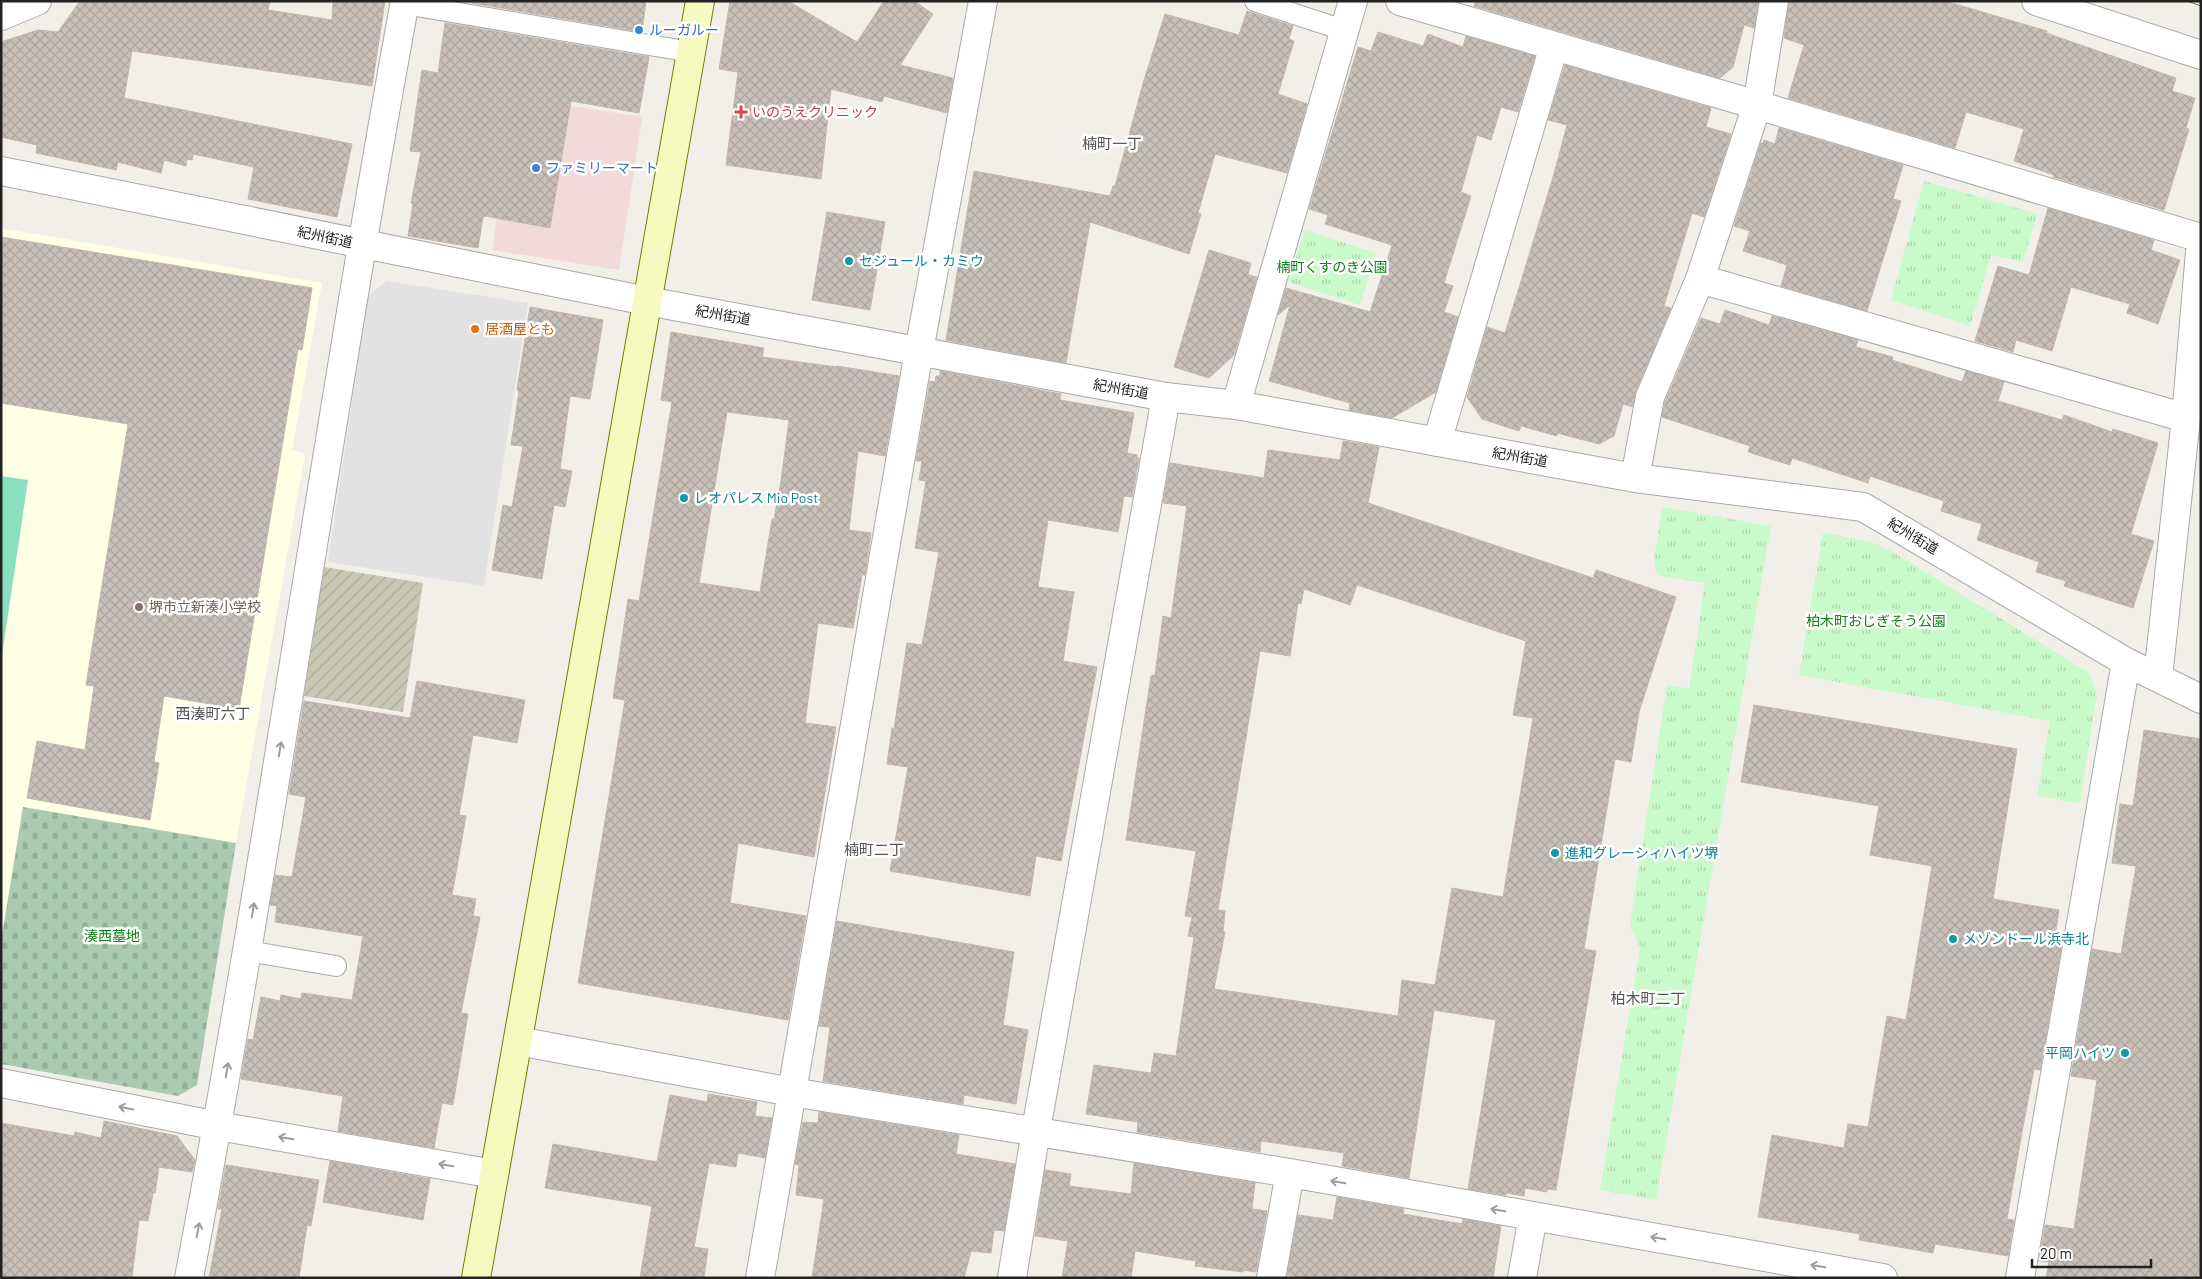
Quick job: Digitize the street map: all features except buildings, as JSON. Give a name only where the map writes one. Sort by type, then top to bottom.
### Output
[{"type":"street","points":[[1,16],[37,1]]},
{"type":"street","points":[[476,1278],[700,1]]},
{"type":"street","points":[[760,1278],[919,351],[983,1]]},
{"type":"street","points":[[1236,405],[1343,30],[1353,1]]},
{"type":"street","points":[[1400,1],[1756,105],[2201,239],[2186,418],[2158,677]]},
{"type":"street","points":[[1635,478],[1650,397],[1700,279],[1756,105],[1774,1]]},
{"type":"street","points":[[2036,1],[2201,54]]},
{"type":"street","points":[[189,1278],[218,1126],[247,951],[400,2]]},
{"type":"street","points":[[1437,442],[1554,46]]},
{"type":"street","name":"紀州街道","points":[[1,171],[647,301],[1166,397],[1236,405],[1635,478],[1863,507],[2126,662],[2201,699]]},
{"type":"street","points":[[1700,279],[2186,418]]},
{"type":"street","points":[[1012,1278],[1036,1130],[1166,397]]},
{"type":"street","points":[[2020,1278],[2126,662]]},
{"type":"street","points":[[518,1041],[792,1092],[1036,1130],[1533,1216],[1776,1269],[1883,1278]]},
{"type":"street","points":[[1,1083],[218,1126],[494,1174]]},
{"type":"street","points":[[1271,1278],[1290,1173]]},
{"type":"street","points":[[1522,1278],[1533,1216]]},
{"type":"lane","points":[[1255,1],[1343,30]]},
{"type":"lane","points":[[400,2],[691,52]]},
{"type":"lane","points":[[247,951],[336,966]]},
{"type":"shaded area","points":[[515,97],[642,117],[619,270],[492,250]]},
{"type":"shaded area","name":"堺市立新湊小学校","points":[[1,228],[322,283],[292,450],[305,454],[236,843],[23,807],[1,942]]},
{"type":"shaded area","points":[[387,281],[528,303],[484,586],[328,562],[368,296]]},
{"type":"shaded area","points":[[324,567],[423,583],[403,712],[304,696]]},
{"type":"green space","points":[[1924,181],[2037,214],[2023,262],[1991,255],[1970,326],[1891,300]]},
{"type":"green space","name":"楠町くすのき公園","points":[[1305,230],[1376,253],[1360,305],[1288,282]]},
{"type":"green space","points":[[1,476],[28,480],[1,662]]},
{"type":"green space","points":[[1662,507],[1771,526],[1656,1200],[1600,1190],[1640,948],[1630,925],[1667,685],[1689,689],[1705,583],[1657,575],[1654,559]]},
{"type":"green space","name":"柏木町おじぎそう公園","points":[[1823,533],[1869,541],[1893,552],[2089,673],[2097,694],[2080,803],[2037,796],[2050,721],[1799,675]]},
{"type":"green space","name":"湊西墓地","points":[[23,807],[236,843],[197,1085],[178,1096],[1,1064],[1,942]]},
{"type":"tram line","points":[[2187,1],[2201,6]]},
{"type":"place","name":"ルーガルー","points":[[639,30]]},
{"type":"place","name":"いのうえクリニック","points":[[741,112]]},
{"type":"place","name":"ファミリーマート","points":[[536,168]]},
{"type":"place","name":"セジュール・カミウ","points":[[849,261]]},
{"type":"place","name":"居酒屋とも","points":[[475,329]]},
{"type":"place","name":"レオパレス Mio Post","points":[[684,498]]},
{"type":"place","name":"堺市立新湊小学校","points":[[139,607]]},
{"type":"place","name":"進和グレーシィハイツ堺","points":[[1555,853]]},
{"type":"place","name":"メゾンドール浜寺北","points":[[1953,939]]},
{"type":"place","name":"平岡ハイツ","points":[[2125,1053]]},
{"type":"district","name":"楠町一丁","points":[[1112,144]]},
{"type":"district","name":"西湊町六丁","points":[[213,714]]},
{"type":"district","name":"楠町二丁","points":[[874,850]]},
{"type":"district","name":"柏木町二丁","points":[[1648,999]]}]
